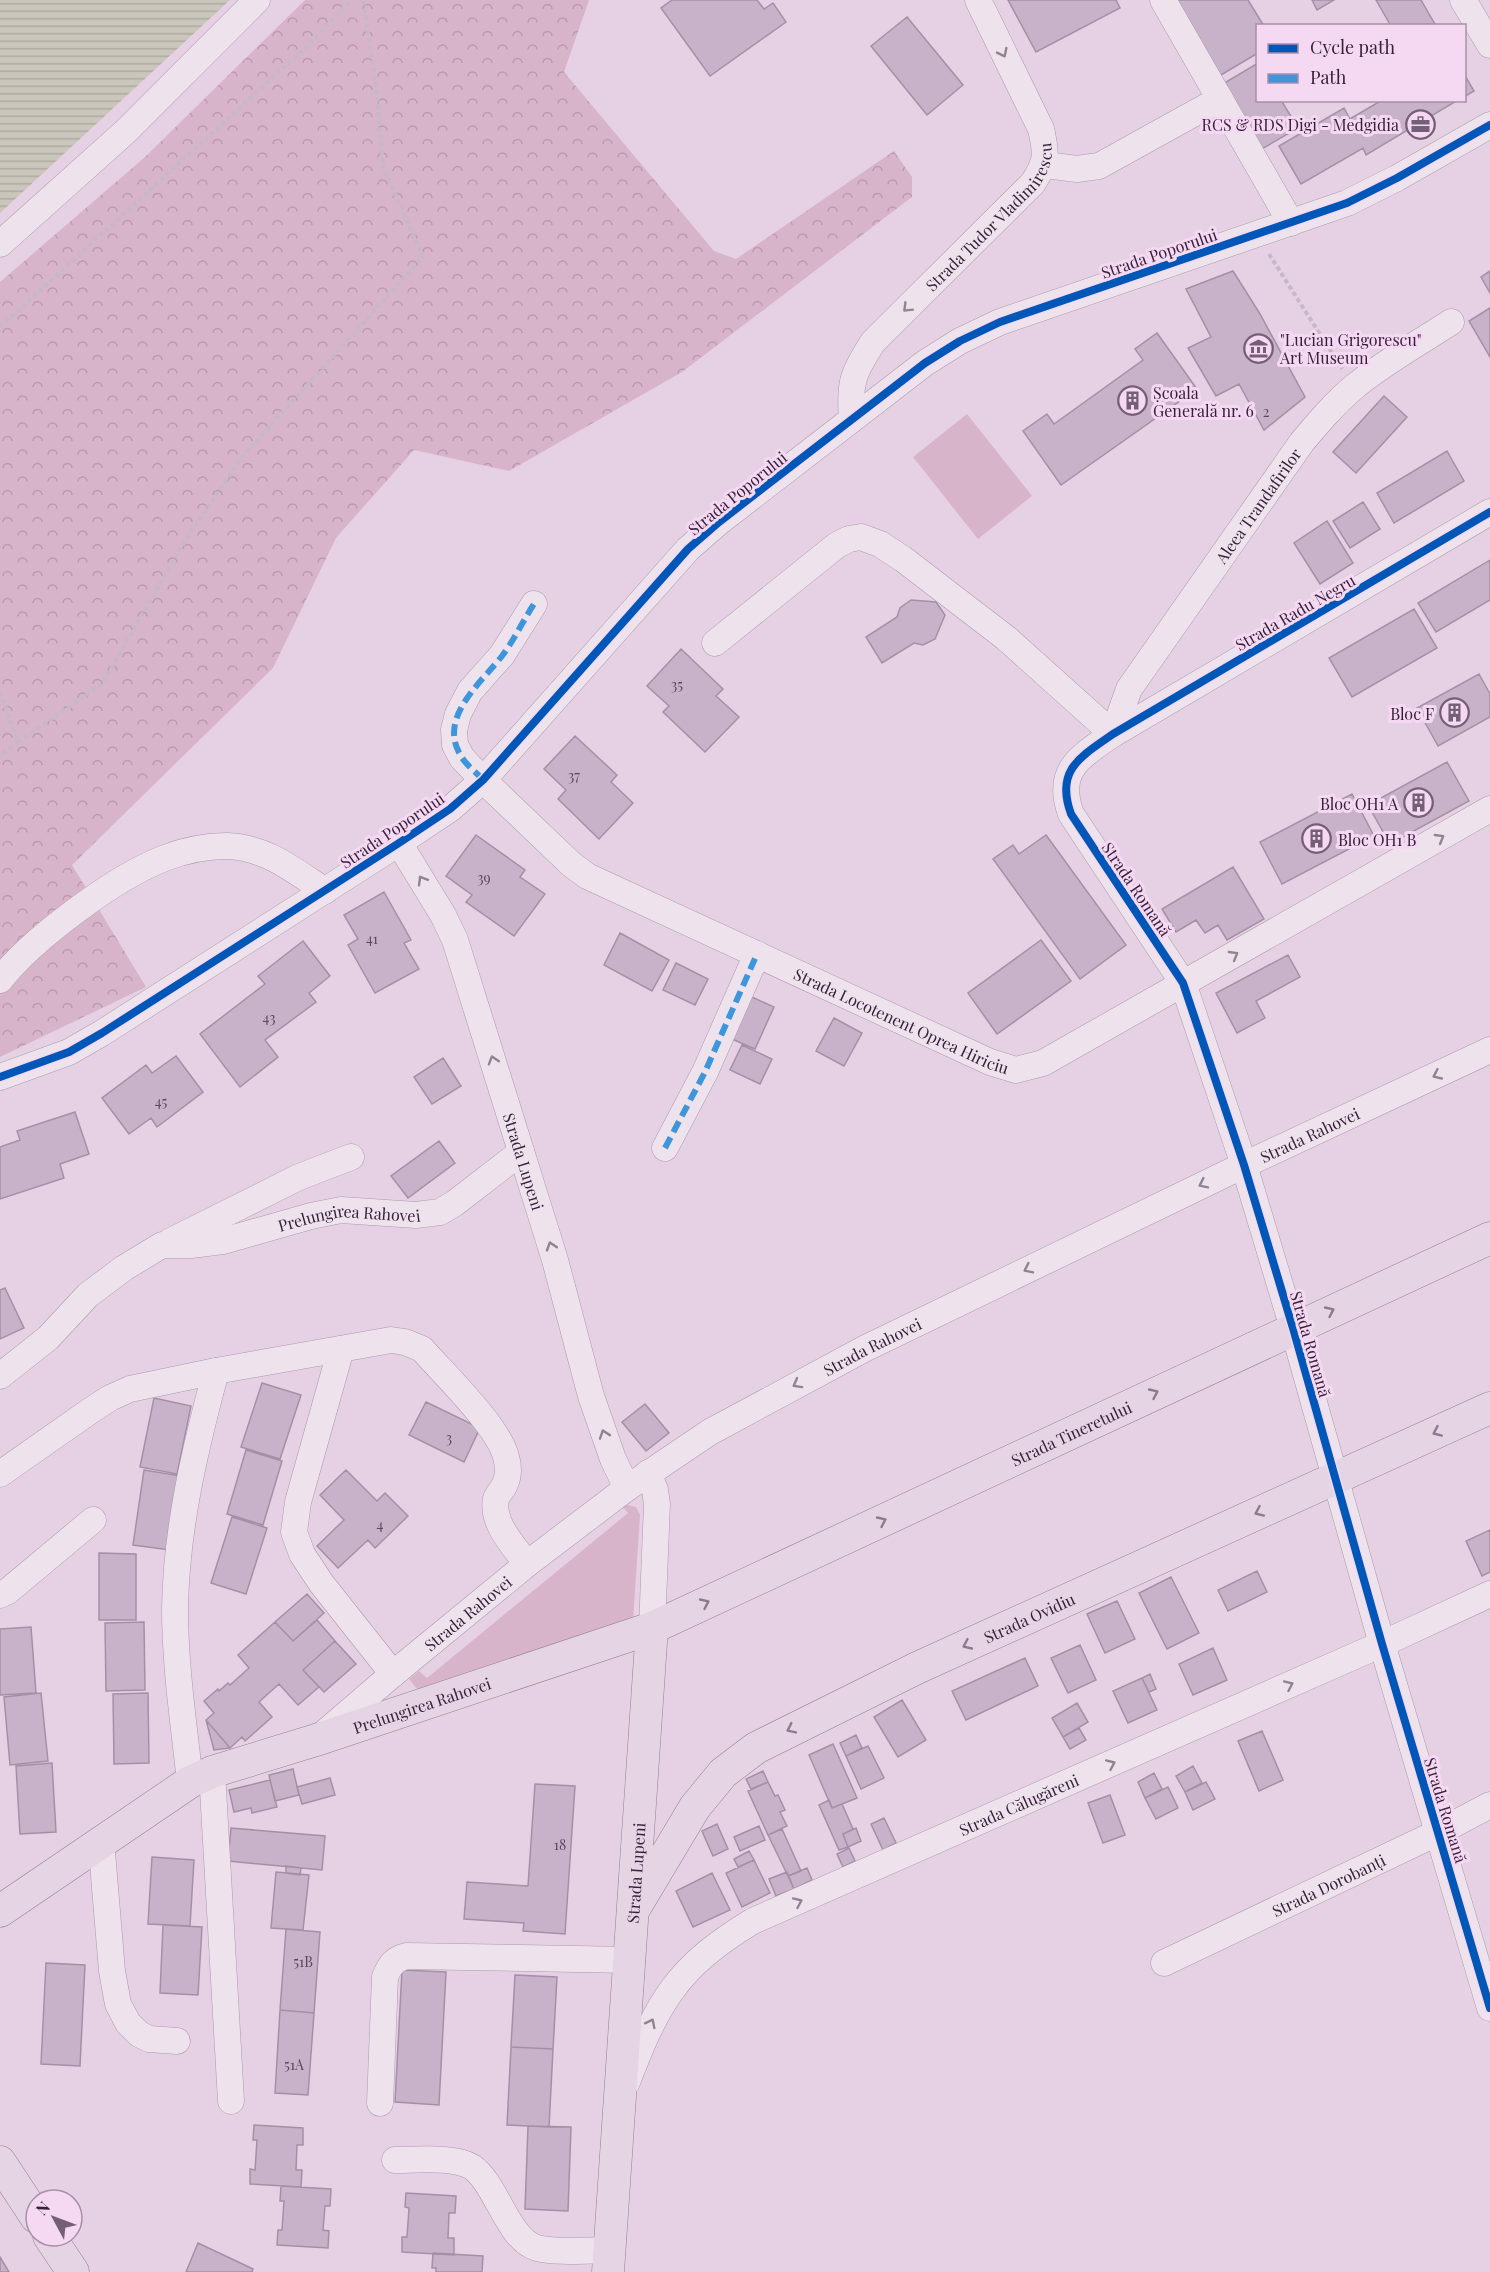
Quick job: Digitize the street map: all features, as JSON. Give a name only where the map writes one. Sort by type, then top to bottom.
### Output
[{"type":"main road","name":"Strada Tineretului","points":[[652,1628],[1490,1238]]},
{"type":"main road","name":"Strada Ovidiu","points":[[634,1909],[695,1808],[723,1773],[756,1748],[928,1663],[1490,1408]]},
{"type":"main road","name":"Prelungirea Rahovei","points":[[0,1911],[101,1840],[201,1777],[652,1628]]},
{"type":"main road","name":"Strada Lupeni","points":[[609,2261],[652,1628]]},
{"type":"main road","points":[[0,2162],[24,2199]]},
{"type":"main road","points":[[57,2248],[73,2272]]},
{"type":"street","points":[[0,244],[125,132],[257,0]]},
{"type":"street","name":"Strada Tudor Vladimirescu","points":[[852,419],[850,391],[858,366],[873,342],[1033,183],[1045,165],[1045,146],[1041,129],[978,0]]},
{"type":"street","points":[[1163,0],[1291,224]]},
{"type":"street","points":[[1463,0],[1490,45]]},
{"type":"street","points":[[1045,165],[1077,169],[1099,166],[1220,99]]},
{"type":"street","name":"Strada Poporului","points":[[0,1077],[69,1052],[102,1033],[450,809],[483,780],[688,549],[719,522],[925,363],[960,341],[1000,322],[1347,203],[1397,178],[1490,125]]},
{"type":"street","name":"Aleea Trandafirilor","points":[[1113,734],[1129,689],[1302,442],[1328,411],[1354,387],[1379,368],[1451,322]]},
{"type":"street","name":"Strada Radu Negru","points":[[1113,734],[1490,512]]},
{"type":"street","points":[[715,643],[837,545],[849,539],[861,537],[880,544],[903,559],[1006,638],[1113,734]]},
{"type":"street","points":[[483,780],[462,758],[455,745],[454,730],[458,714],[470,691],[502,655],[534,604]]},
{"type":"street","name":"Strada Romană","points":[[1113,734],[1076,763],[1066,778],[1065,798],[1071,814],[1183,983],[1244,1165],[1293,1328],[1382,1644],[1490,2007]]},
{"type":"street","name":"Strada Locotenent Oprea Hiriciu","points":[[483,780],[571,864],[587,876],[990,1062],[1016,1070],[1043,1063],[1490,809]]},
{"type":"street","name":"Strada Lupeni","points":[[399,843],[444,915],[456,940],[555,1260],[603,1435],[627,1488]]},
{"type":"street","points":[[0,980],[10,967],[46,934],[102,893],[164,859],[188,851],[227,846],[251,850],[276,858],[325,891]]},
{"type":"street","points":[[665,1148],[705,1071],[757,954]]},
{"type":"street","name":"Strada Rahovei","points":[[316,1740],[527,1564],[627,1488],[710,1432],[815,1374],[1244,1165],[1490,1050]]},
{"type":"street","name":"Prelungirea Rahovei","points":[[162,1245],[191,1245],[223,1241],[341,1210],[416,1215],[440,1212],[521,1152]]},
{"type":"street","points":[[0,1376],[48,1338],[88,1294],[124,1268],[162,1245],[299,1177],[351,1157]]},
{"type":"street","points":[[0,1474],[110,1398],[130,1389],[216,1371],[391,1340],[405,1342],[422,1349],[495,1432],[506,1453],[509,1467],[506,1484],[496,1498],[496,1514],[502,1530],[527,1564]]},
{"type":"street","points":[[341,1349],[298,1502],[294,1532],[302,1554],[321,1583],[393,1674]]},
{"type":"street","points":[[216,1371],[190,1474],[177,1568],[175,1609],[177,1647],[201,1777],[231,2101]]},
{"type":"street","name":"Strada Lupeni","points":[[648,1473],[655,1490],[657,1504],[652,1628]]},
{"type":"street","points":[[0,1595],[8,1591],[93,1520]]},
{"type":"street","name":"Strada Călugăreni","points":[[621,2096],[644,2036],[660,2006],[677,1982],[712,1948],[753,1921],[1382,1644],[1490,1594]]},
{"type":"street","name":"Strada Dorobanți","points":[[1164,1963],[1439,1832],[1490,1805]]},
{"type":"street","points":[[101,1840],[112,1971],[118,2004],[128,2023],[139,2034],[149,2039],[177,2041]]},
{"type":"street","points":[[380,2103],[385,1977],[391,1964],[398,1958],[407,1956],[631,1960]]},
{"type":"street","points":[[395,2160],[434,2160],[471,2166],[481,2176],[523,2240],[536,2248],[609,2261]]},
{"type":"path","points":[[0,327],[305,48],[351,0]]},
{"type":"path","points":[[0,756],[102,684],[180,549],[241,458],[423,257],[383,167],[376,84],[363,0]]},
{"type":"path","points":[[1257,235],[1354,387]]},
{"type":"path","points":[[0,692],[18,742]]},
{"type":"green space","points":[[305,0],[589,0],[564,72],[714,251],[736,259],[894,151],[912,177],[912,197],[682,372],[509,471],[414,450],[336,538],[273,668],[72,865],[146,987],[0,1057],[0,282],[145,157]]},
{"type":"green space","points":[[967,414],[1032,496],[978,539],[913,457]]},
{"type":"green space","points":[[619,1503],[636,1507],[640,1515],[633,1621],[423,1696],[409,1679],[419,1671],[427,1678],[628,1513]]},
{"type":"shaded area","points":[[0,0],[230,0],[0,213]]},
{"type":"building","points":[[672,0],[757,0],[764,9],[773,3],[786,22],[710,76],[661,8]]},
{"type":"building","points":[[1008,0],[1116,0],[1120,8],[1036,52]]},
{"type":"building","points":[[1168,0],[1248,0],[1263,24],[1256,24],[1256,54],[1216,78]]},
{"type":"building","points":[[1312,0],[1334,0],[1317,10]]},
{"type":"building","points":[[1376,0],[1421,0],[1435,24],[1390,24]]},
{"type":"building","points":[[907,17],[963,85],[927,115],[871,46]]},
{"type":"building","points":[[1256,64],[1256,102],[1282,102],[1298,128],[1260,150],[1221,85]]},
{"type":"building","points":[[1466,77],[1474,91],[1466,96]]},
{"type":"building","points":[[1379,102],[1455,102],[1366,155],[1363,148],[1301,184],[1279,146],[1344,108],[1350,119]]},
{"type":"building","points":[[1233,271],[1260,314],[1305,397],[1264,430],[1239,384],[1216,396],[1188,348],[1211,337],[1186,289]]},
{"type":"building","points":[[1490,271],[1490,293],[1481,277]]},
{"type":"building","points":[[1490,308],[1490,357],[1469,321]]},
{"type":"building","name":"Școala Generală nr. 6","points":[[1157,333],[1197,389],[1061,485],[1023,431],[1047,414],[1054,424],[1143,360],[1135,349]]},
{"type":"building","points":[[1384,396],[1407,417],[1356,473],[1333,452]]},
{"type":"building","points":[[1447,451],[1464,481],[1394,523],[1377,493]]},
{"type":"building","points":[[1363,502],[1380,529],[1350,548],[1333,521]]},
{"type":"building","points":[[1327,521],[1353,563],[1320,584],[1294,543]]},
{"type":"building","points":[[1490,560],[1490,600],[1436,632],[1418,603]]},
{"type":"building","points":[[911,600],[936,602],[945,615],[935,639],[923,645],[914,643],[882,663],[866,637],[897,617],[900,608]]},
{"type":"building","points":[[1414,609],[1437,648],[1352,697],[1329,658]]},
{"type":"building","points":[[681,649],[723,689],[716,696],[739,717],[705,752],[663,712],[669,706],[647,686]]},
{"type":"building","name":"Bloc F","points":[[1479,674],[1490,694],[1490,717],[1438,746],[1417,708]]},
{"type":"building","points":[[575,736],[617,775],[611,782],[633,803],[599,839],[558,799],[566,790],[544,769]]},
{"type":"building","name":"Bloc OH1 A","points":[[1447,762],[1469,801],[1390,844],[1368,805]]},
{"type":"building","name":"Bloc OH1 B","points":[[1352,794],[1374,836],[1282,884],[1260,842]]},
{"type":"building","points":[[476,835],[525,870],[520,877],[545,894],[514,936],[466,902],[472,895],[446,876]]},
{"type":"building","points":[[1046,835],[1126,945],[1080,979],[993,859],[1013,845],[1019,854]]},
{"type":"building","points":[[1233,867],[1264,919],[1227,940],[1218,925],[1205,933],[1196,920],[1176,932],[1162,909]]},
{"type":"building","points":[[384,892],[411,940],[404,943],[419,969],[375,993],[348,945],[358,939],[344,915]]},
{"type":"building","points":[[620,933],[669,960],[652,991],[604,965]]},
{"type":"building","points":[[1041,940],[1071,981],[997,1034],[968,993]]},
{"type":"building","points":[[303,941],[330,976],[309,993],[316,1002],[265,1040],[278,1057],[240,1087],[200,1034],[265,984],[258,976]]},
{"type":"building","points":[[1288,955],[1300,977],[1256,1001],[1265,1018],[1237,1033],[1216,993]]},
{"type":"building","points":[[676,963],[708,979],[695,1005],[663,990]]},
{"type":"building","points":[[743,993],[774,1007],[755,1049],[725,1036]]},
{"type":"building","points":[[834,1018],[862,1033],[844,1066],[816,1051]]},
{"type":"building","points":[[742,1045],[772,1059],[760,1084],[730,1070]]},
{"type":"building","points":[[176,1056],[203,1092],[157,1127],[151,1118],[129,1134],[102,1098],[146,1065],[152,1073]]},
{"type":"building","points":[[443,1058],[461,1086],[432,1104],[414,1077]]},
{"type":"building","points":[[75,1112],[89,1154],[60,1164],[64,1178],[0,1199],[0,1147],[20,1140],[17,1131]]},
{"type":"building","points":[[439,1141],[455,1163],[408,1198],[391,1176]]},
{"type":"building","points":[[5,1288],[24,1328],[0,1339],[0,1290]]},
{"type":"building","points":[[262,1383],[301,1395],[280,1459],[241,1447]]},
{"type":"building","points":[[154,1398],[191,1406],[177,1474],[140,1467]]},
{"type":"building","points":[[426,1402],[480,1428],[464,1462],[409,1435]]},
{"type":"building","points":[[645,1404],[669,1433],[646,1451],[622,1422]]},
{"type":"building","points":[[246,1450],[282,1461],[263,1525],[227,1514]]},
{"type":"building","points":[[144,1470],[181,1476],[170,1550],[133,1545]]},
{"type":"building","points":[[346,1470],[377,1501],[385,1493],[408,1516],[375,1548],[368,1540],[338,1568],[317,1546],[344,1520],[320,1495]]},
{"type":"building","points":[[232,1517],[267,1528],[246,1594],[211,1583]]},
{"type":"building","points":[[1490,1530],[1490,1572],[1482,1576],[1466,1541]]},
{"type":"building","points":[[99,1553],[136,1554],[136,1620],[99,1620]]},
{"type":"building","points":[[1257,1571],[1267,1592],[1228,1611],[1218,1590]]},
{"type":"building","points":[[1171,1577],[1199,1633],[1167,1649],[1139,1593]]},
{"type":"building","points":[[307,1594],[324,1613],[293,1641],[275,1622]]},
{"type":"building","points":[[1117,1601],[1135,1639],[1105,1653],[1087,1614]]},
{"type":"building","points":[[317,1620],[335,1641],[303,1670],[319,1687],[298,1705],[279,1684],[259,1702],[272,1717],[245,1741],[242,1737],[230,1748],[206,1720],[214,1713],[204,1701],[218,1689],[219,1691],[228,1683],[230,1685],[249,1668],[238,1655],[275,1622],[293,1641]]},
{"type":"building","points":[[144,1622],[145,1690],[106,1691],[105,1623]]},
{"type":"building","points":[[31,1627],[36,1693],[0,1695],[0,1629]]},
{"type":"building","points":[[335,1641],[356,1664],[324,1692],[303,1670]]},
{"type":"building","points":[[1080,1645],[1096,1680],[1068,1693],[1051,1658]]},
{"type":"building","points":[[1213,1648],[1227,1680],[1193,1695],[1179,1664]]},
{"type":"building","points":[[1025,1658],[1038,1686],[966,1720],[952,1691]]},
{"type":"building","points":[[1150,1674],[1156,1689],[1149,1692],[1142,1678]]},
{"type":"building","points":[[1142,1678],[1157,1710],[1128,1723],[1113,1691]]},
{"type":"building","points":[[41,1693],[48,1761],[10,1765],[4,1697]]},
{"type":"building","points":[[148,1693],[149,1763],[114,1764],[113,1694]]},
{"type":"building","points":[[902,1700],[926,1740],[898,1757],[874,1717]]},
{"type":"building","points":[[1077,1703],[1088,1722],[1063,1737],[1052,1718]]},
{"type":"building","points":[[206,1720],[230,1748],[214,1750]]},
{"type":"building","points":[[1079,1728],[1086,1740],[1070,1749],[1063,1737]]},
{"type":"building","points":[[1262,1731],[1283,1780],[1259,1791],[1238,1741]]},
{"type":"building","points":[[856,1735],[862,1748],[846,1756],[840,1743]]},
{"type":"building","points":[[833,1744],[857,1798],[832,1808],[809,1755]]},
{"type":"building","points":[[868,1746],[884,1778],[861,1789],[846,1756]]},
{"type":"building","points":[[52,1763],[56,1832],[20,1834],[16,1766]]},
{"type":"building","points":[[1193,1766],[1202,1783],[1185,1792],[1176,1776]]},
{"type":"building","points":[[293,1769],[299,1795],[275,1801],[269,1775]]},
{"type":"building","points":[[763,1771],[768,1782],[751,1789],[746,1779]]},
{"type":"building","points":[[1154,1773],[1162,1789],[1145,1798],[1138,1782]]},
{"type":"building","points":[[330,1778],[335,1795],[302,1804],[297,1787]]},
{"type":"building","points":[[270,1780],[277,1807],[252,1813],[251,1808],[234,1812],[229,1790]]},
{"type":"building","points":[[768,1782],[775,1796],[778,1795],[785,1810],[780,1812],[787,1826],[768,1835],[748,1791]]},
{"type":"building","points":[[1206,1782],[1215,1799],[1193,1810],[1185,1792]]},
{"type":"building","points":[[535,1784],[575,1786],[565,1934],[523,1931],[524,1923],[464,1919],[467,1882],[528,1886]]},
{"type":"building","points":[[1168,1787],[1178,1808],[1156,1819],[1145,1798]]},
{"type":"building","points":[[1110,1795],[1125,1835],[1103,1843],[1088,1803]]},
{"type":"building","points":[[829,1800],[832,1808],[842,1804],[853,1829],[843,1834],[848,1847],[839,1850],[819,1805]]},
{"type":"building","points":[[884,1818],[896,1843],[883,1850],[871,1824]]},
{"type":"building","points":[[717,1824],[728,1849],[713,1856],[702,1831]]},
{"type":"building","points":[[759,1826],[765,1840],[740,1851],[734,1837]]},
{"type":"building","points":[[231,1828],[325,1836],[322,1870],[228,1861]]},
{"type":"building","points":[[856,1828],[861,1841],[848,1847],[843,1834]]},
{"type":"building","points":[[782,1829],[801,1871],[788,1876],[768,1835]]},
{"type":"building","points":[[849,1848],[855,1861],[843,1867],[837,1854]]},
{"type":"building","points":[[749,1851],[754,1860],[738,1867],[734,1859]]},
{"type":"building","points":[[152,1857],[194,1860],[190,1926],[148,1924]]},
{"type":"building","points":[[754,1860],[770,1893],[742,1907],[726,1873]]},
{"type":"building","points":[[286,1866],[301,1868],[300,1875],[286,1873]]},
{"type":"building","points":[[807,1868],[812,1880],[794,1889],[788,1876]]},
{"type":"building","points":[[276,1872],[309,1875],[303,1930],[271,1928]]},
{"type":"building","points":[[787,1872],[794,1889],[776,1896],[769,1879]]},
{"type":"building","points":[[712,1873],[730,1910],[693,1927],[676,1891]]},
{"type":"building","points":[[163,1925],[202,1927],[198,1995],[160,1993]]},
{"type":"building","points":[[286,1929],[320,1932],[314,2013],[280,2010]]},
{"type":"building","points":[[46,1963],[85,1965],[80,2066],[41,2064]]},
{"type":"building","points":[[402,1970],[446,1972],[439,2105],[395,2102]]},
{"type":"building","points":[[515,1975],[557,1977],[553,2049],[511,2047]]},
{"type":"building","points":[[280,2010],[314,2013],[308,2095],[275,2093]]},
{"type":"building","points":[[511,2047],[553,2049],[549,2127],[507,2125]]},
{"type":"building","points":[[254,2125],[303,2128],[303,2145],[297,2145],[296,2170],[302,2170],[301,2187],[250,2184],[250,2169],[255,2170],[257,2140],[253,2140]]},
{"type":"building","points":[[528,2126],[571,2127],[568,2211],[525,2209]]},
{"type":"building","points":[[281,2186],[331,2189],[330,2206],[325,2206],[323,2230],[329,2231],[328,2248],[277,2245],[278,2230],[282,2230],[284,2201],[280,2201]]},
{"type":"building","points":[[406,2193],[456,2196],[455,2213],[449,2213],[448,2238],[454,2238],[454,2255],[402,2252],[402,2237],[407,2237],[409,2208],[405,2207]]},
{"type":"building","points":[[198,2243],[253,2269],[252,2272],[186,2272]]},
{"type":"building","points":[[433,2253],[483,2256],[482,2272],[436,2272],[436,2268],[432,2268]]},
{"type":"building","points":[[0,2257],[9,2272],[0,2272]]},
{"type":"marked path","points":[[483,780],[461,756],[455,742],[454,728],[458,715],[473,689],[502,656],[534,604]]},
{"type":"marked path","points":[[665,1148],[705,1072],[757,954]]},
{"type":"cycle path","points":[[0,1077],[69,1052],[102,1033],[450,809],[483,780],[688,549],[719,522],[925,363],[960,341],[1000,322],[1347,203],[1397,178],[1490,125]]},
{"type":"cycle path","points":[[1490,512],[1113,734],[1081,758],[1069,775],[1066,786],[1071,814],[1183,983],[1244,1165],[1293,1328],[1382,1644],[1490,2008]]},
{"type":"place","name":"RCS & RDS Digi - Medgidia","points":[[1420,124]]},
{"type":"place","name":"\"Lucian Grigorescu\" Art Museum","points":[[1259,348]]},
{"type":"place","name":"Școala Generală nr. 6","points":[[1132,401]]},
{"type":"place","name":"Bloc F","points":[[1455,713]]},
{"type":"place","name":"Bloc OH1 A","points":[[1419,803]]},
{"type":"place","name":"Bloc OH1 B","points":[[1317,839]]}]
